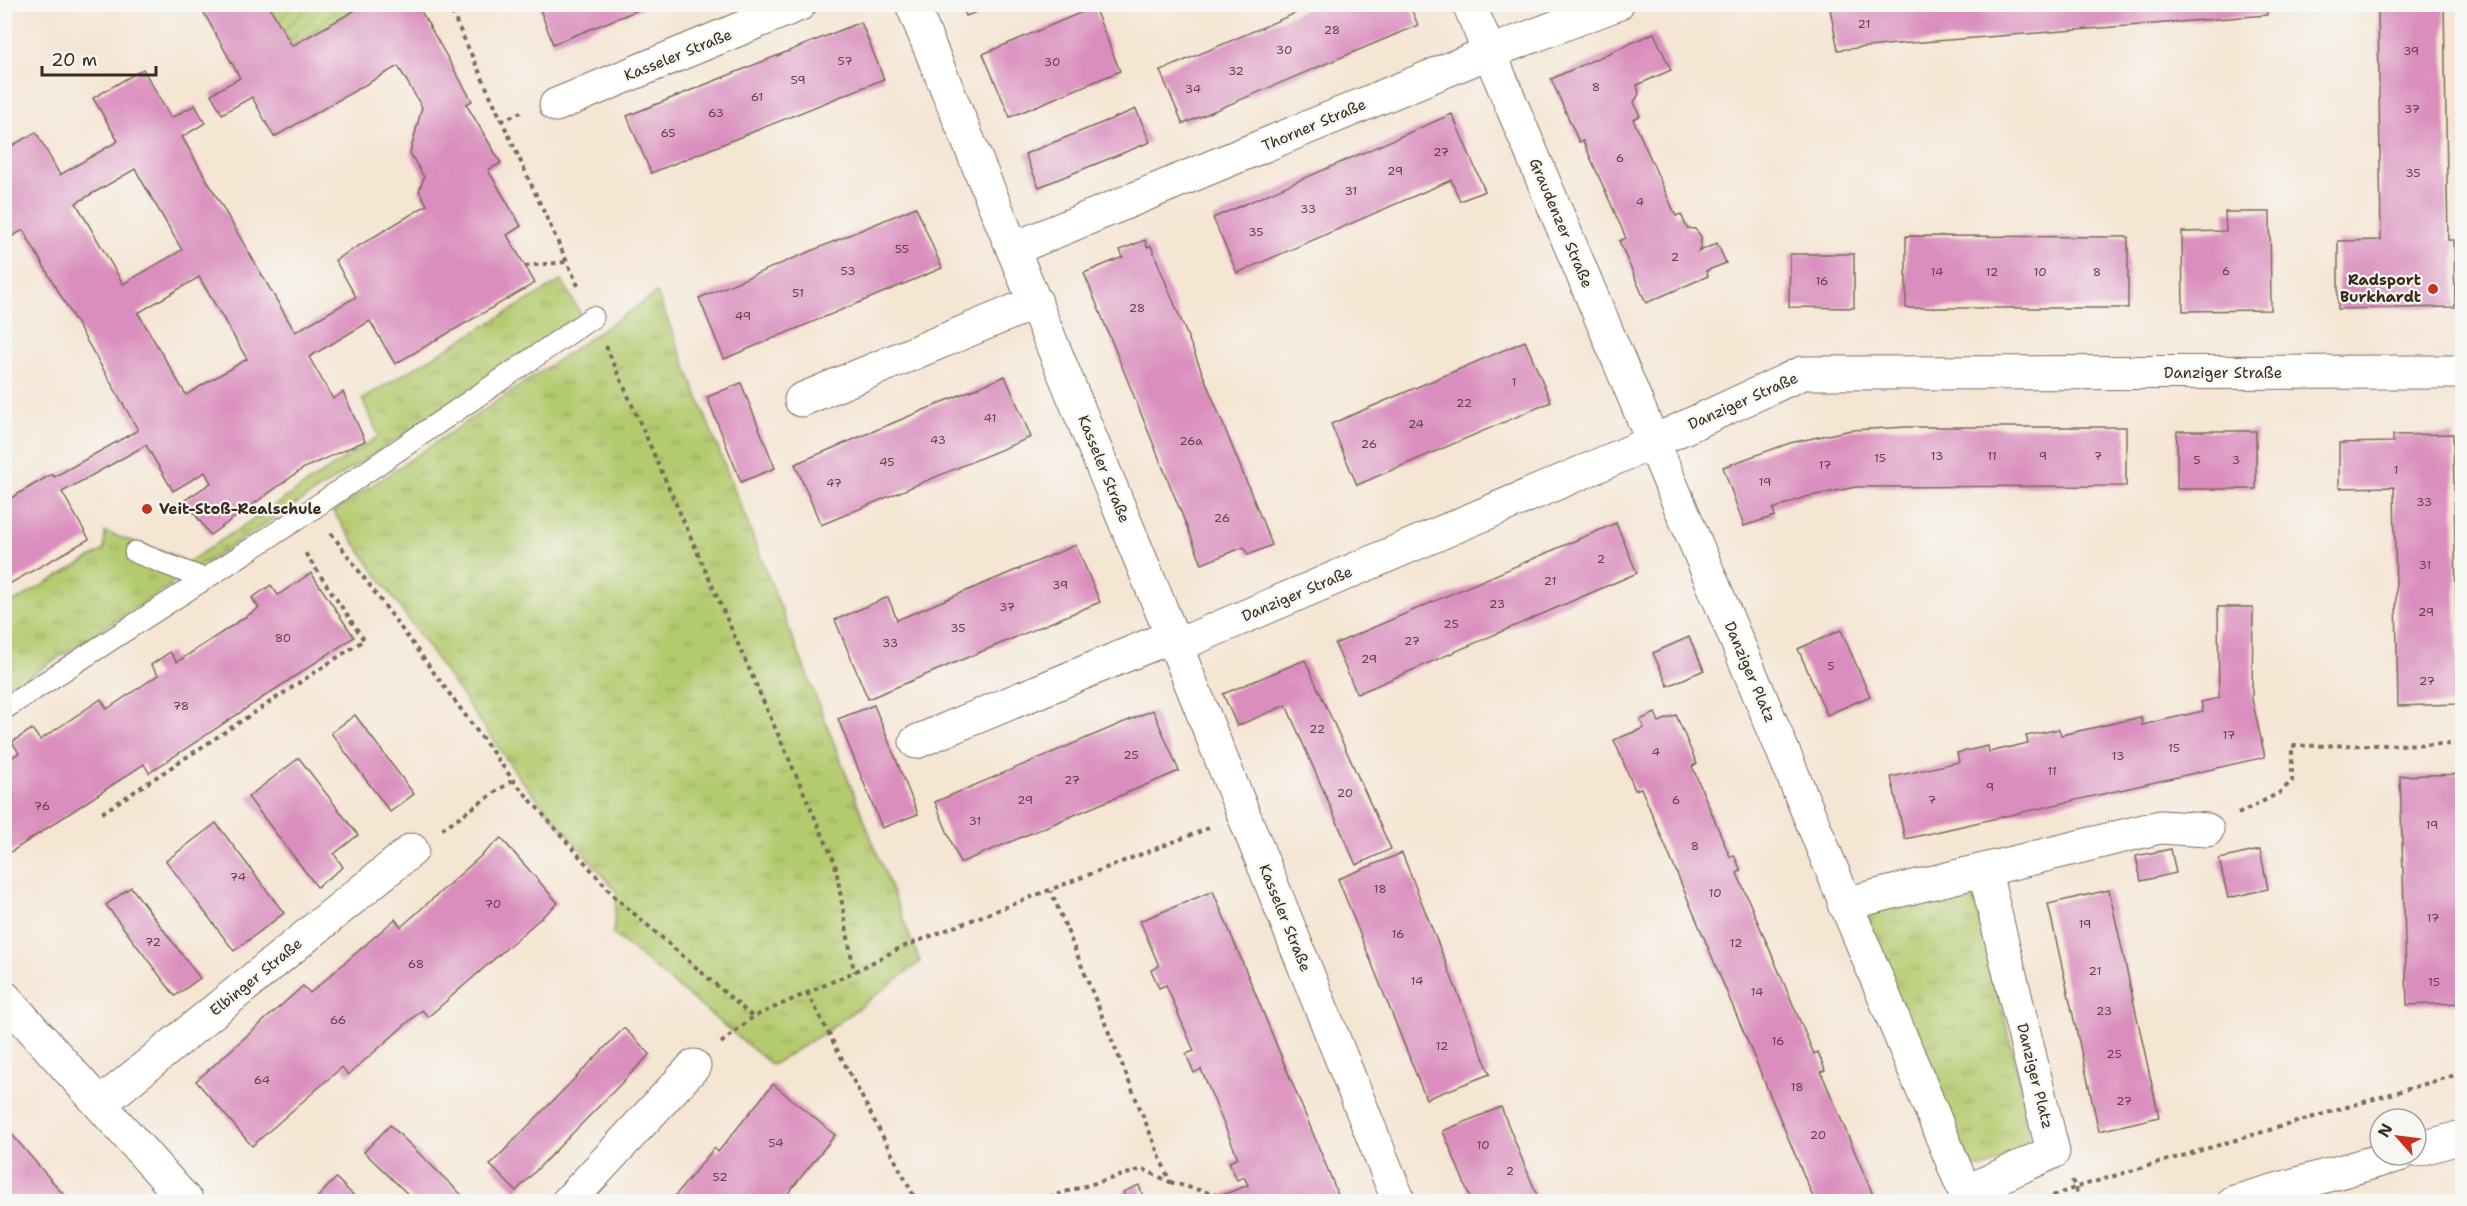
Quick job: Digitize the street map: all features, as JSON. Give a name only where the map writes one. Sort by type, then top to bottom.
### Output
[{"type":"street","name":"Kasseler Straße","points":[[556,105],[800,4]]},
{"type":"street","name":"Kasseler Straße","points":[[912,4],[1174,641],[1399,1202]]},
{"type":"street","name":"Graudenzer Straße","points":[[1468,4],[1653,441]]},
{"type":"street","name":"Thorner Straße","points":[[1013,249],[1488,52],[1617,4]]},
{"type":"street","points":[[801,400],[1036,302]]},
{"type":"street","name":"Danziger Straße","points":[[1174,641],[1653,441],[1802,373],[2463,372]]},
{"type":"street","name":"Danziger Platz","points":[[1653,441],[1967,1197],[2053,1152],[1985,872]]},
{"type":"street","points":[[916,742],[1174,641]]},
{"type":"street","points":[[1845,904],[1985,872],[2160,827],[2207,830]]},
{"type":"street","name":"Elbinger Straße","points":[[100,1104],[412,850]]},
{"type":"street","points":[[4,997],[187,1202]]},
{"type":"street","points":[[568,1202],[694,1066]]},
{"type":"street","points":[[2428,1147],[2463,1137]]},
{"type":"street","points":[[2234,1202],[2368,1164]]},
{"type":"lane","points":[[4,709],[312,508],[593,317]]},
{"type":"lane","points":[[135,552],[204,579]]},
{"type":"path","points":[[448,4],[593,317],[835,863],[854,972]]},
{"type":"path","points":[[525,266],[566,261]]},
{"type":"path","points":[[312,508],[513,780],[615,897],[753,1017],[854,972],[900,948],[1244,814]]},
{"type":"path","points":[[102,813],[364,640],[286,525]]},
{"type":"path","points":[[2207,830],[2279,793],[2292,781],[2292,746],[2463,744]]},
{"type":"path","points":[[412,850],[513,780]]},
{"type":"path","points":[[1051,891],[1170,1182]]},
{"type":"path","points":[[807,992],[917,1202]]},
{"type":"path","points":[[2037,1202],[2077,1187],[2463,1073]]},
{"type":"path","points":[[1041,1202],[1048,1197],[1143,1169],[1170,1182],[1220,1196]]},
{"type":"green space","points":[[268,5],[350,5],[354,11],[292,46]]},
{"type":"green space","points":[[562,280],[583,319],[5,692],[5,607],[104,550],[105,532],[170,554],[187,563],[379,436],[362,399]]},
{"type":"green space","points":[[657,293],[920,962],[829,1030],[772,1065],[613,934],[617,892],[521,780],[333,512]]},
{"type":"green space","points":[[1955,890],[1966,894],[1976,902],[2026,1106],[2029,1140],[2024,1152],[1983,1168],[1975,1168],[1964,1161],[1867,928],[1872,915],[1880,908]]},
{"type":"building","points":[[199,4],[268,4],[292,46],[354,11],[350,4],[417,4],[472,101],[466,104],[501,163],[488,170],[521,226],[507,235],[535,283],[395,364],[370,321],[309,357],[333,399],[343,392],[365,441],[304,468],[210,535],[185,500],[211,483],[205,472],[173,491],[146,445],[62,492],[89,539],[4,587],[4,502],[52,474],[54,477],[138,430],[23,230],[4,241],[4,212],[10,209],[4,199],[4,150],[36,132],[60,175],[118,141],[93,98],[143,69],[171,118],[195,105],[205,123],[182,137],[295,332],[356,297],[335,260],[427,205],[419,191],[424,177],[410,153],[422,107],[398,66],[274,137],[252,97],[222,114],[211,94],[240,78]],"holes":[[[135,169],[182,250],[123,284],[76,203]],[[199,277],[247,359],[186,395],[138,313]]]},
{"type":"building","points":[[538,4],[651,4],[651,5],[553,44]]},
{"type":"building","points":[[962,4],[995,4],[995,5],[966,16]]},
{"type":"building","points":[[1317,4],[1409,4],[1418,25],[1183,124],[1160,71]]},
{"type":"building","points":[[1829,4],[2266,4],[2267,15],[1838,50]]},
{"type":"building","points":[[2378,4],[2444,4],[2448,240],[2454,240],[2455,307],[2338,309],[2338,241],[2381,240]]},
{"type":"building","points":[[1094,7],[1120,71],[1010,117],[983,54]]},
{"type":"building","points":[[861,22],[884,79],[651,173],[627,116]]},
{"type":"building","points":[[1654,33],[1671,70],[1637,85],[1639,94],[1634,102],[1640,116],[1633,119],[1676,216],[1681,214],[1687,228],[1695,229],[1701,236],[1701,247],[1698,252],[1717,243],[1726,263],[1706,271],[1708,276],[1646,303],[1619,241],[1626,238],[1583,141],[1579,142],[1551,79]]},
{"type":"building","points":[[1136,109],[1150,142],[1039,187],[1025,154]]},
{"type":"building","points":[[1452,114],[1485,191],[1460,201],[1451,180],[1237,273],[1213,218]]},
{"type":"building","points":[[916,207],[942,268],[724,359],[699,298]]},
{"type":"building","points":[[2225,212],[2270,212],[2271,310],[2183,311],[2182,232],[2226,231]]},
{"type":"building","points":[[1906,236],[2128,237],[2128,308],[1906,308]]},
{"type":"building","points":[[1145,240],[1147,247],[1151,246],[1272,545],[1248,555],[1244,547],[1202,564],[1084,273],[1123,257],[1120,250]]},
{"type":"building","points":[[1790,254],[1854,254],[1854,308],[1789,307]]},
{"type":"building","points":[[1525,341],[1551,402],[1357,485],[1331,424]]},
{"type":"building","points":[[1005,376],[1031,437],[821,525],[795,464]]},
{"type":"building","points":[[741,383],[775,468],[741,482],[707,397]]},
{"type":"building","points":[[1907,427],[2126,427],[2126,486],[1856,487],[1805,497],[1773,509],[1775,516],[1744,526],[1723,467],[1790,443],[1851,430]]},
{"type":"building","points":[[2177,431],[2256,431],[2256,489],[2177,489]]},
{"type":"building","points":[[2453,434],[2458,704],[2398,706],[2394,487],[2339,488],[2339,443],[2393,442],[2393,435]]},
{"type":"building","points":[[1616,523],[1637,573],[1357,694],[1335,644]]},
{"type":"building","points":[[1076,545],[1100,602],[868,699],[835,620],[888,597],[897,620]]},
{"type":"building","points":[[311,573],[354,637],[149,773],[144,764],[8,854],[4,848],[4,762],[19,753],[12,742],[32,729],[40,740],[101,699],[107,709],[158,675],[151,665],[170,652],[177,662],[259,608],[252,598],[271,585],[278,595]]},
{"type":"building","points":[[2218,607],[2253,607],[2252,699],[2265,757],[1905,839],[1891,777],[1959,762],[1957,753],[1988,746],[1989,752],[2028,743],[2026,736],[2059,729],[2061,735],[2141,717],[2142,725],[2203,711],[2201,702],[2219,698]]},
{"type":"building","points":[[1841,630],[1870,696],[1827,715],[1798,649]]},
{"type":"building","points":[[1689,637],[1704,670],[1668,686],[1653,653]]},
{"type":"building","points":[[1305,660],[1391,849],[1356,865],[1286,705],[1237,726],[1223,694]]},
{"type":"building","points":[[874,705],[918,814],[882,828],[838,719]]},
{"type":"building","points":[[1153,710],[1179,771],[960,863],[935,802]]},
{"type":"building","points":[[1655,713],[1659,722],[1676,715],[1697,764],[1692,766],[1730,857],[1734,855],[1741,871],[1737,873],[1814,1054],[1818,1052],[1825,1070],[1821,1072],[1876,1202],[1815,1202],[1641,788],[1635,790],[1614,740],[1644,728],[1640,720]]},
{"type":"building","points":[[355,715],[414,794],[390,812],[331,733]]},
{"type":"building","points":[[299,758],[358,835],[334,854],[343,867],[317,887],[248,797]]},
{"type":"building","points":[[2462,774],[2462,1003],[2407,1005],[2400,776]]},
{"type":"building","points":[[216,823],[284,913],[234,951],[166,861]]},
{"type":"building","points":[[501,838],[558,903],[428,1017],[422,1010],[348,1075],[342,1067],[252,1146],[196,1081],[303,986],[310,993],[395,919],[401,927]]},
{"type":"building","points":[[2171,849],[2176,873],[2141,881],[2136,856]]},
{"type":"building","points":[[2260,850],[2268,889],[2228,898],[2219,859]]},
{"type":"building","points":[[1402,853],[1490,1074],[1426,1099],[1338,879]]},
{"type":"building","points":[[131,887],[200,978],[175,996],[106,905]]},
{"type":"building","points":[[2109,890],[2159,1117],[2099,1131],[2048,904]]},
{"type":"building","points":[[1213,891],[1341,1202],[1207,1201],[1248,1185],[1244,1177],[1237,1180],[1229,1162],[1238,1158],[1201,1069],[1194,1073],[1186,1054],[1194,1051],[1166,985],[1159,988],[1151,970],[1159,966],[1140,921]]},
{"type":"building","points":[[624,1028],[650,1054],[516,1191],[490,1165]]},
{"type":"building","points":[[773,1084],[835,1135],[781,1202],[670,1202],[714,1148],[718,1152]]},
{"type":"building","points":[[1501,1107],[1540,1202],[1472,1202],[1443,1131]]},
{"type":"building","points":[[390,1125],[469,1202],[416,1202],[364,1152]]},
{"type":"building","points":[[4,1126],[8,1130],[70,1202],[4,1202]]},
{"type":"building","points":[[336,1178],[360,1202],[313,1202]]},
{"type":"building","points":[[1139,1185],[1145,1202],[1127,1202],[1123,1192]]},
{"type":"place","name":"Radsport Burkhardt","points":[[2433,289]]},
{"type":"place","name":"Veit-Stoß-Realschule","points":[[147,509]]}]
